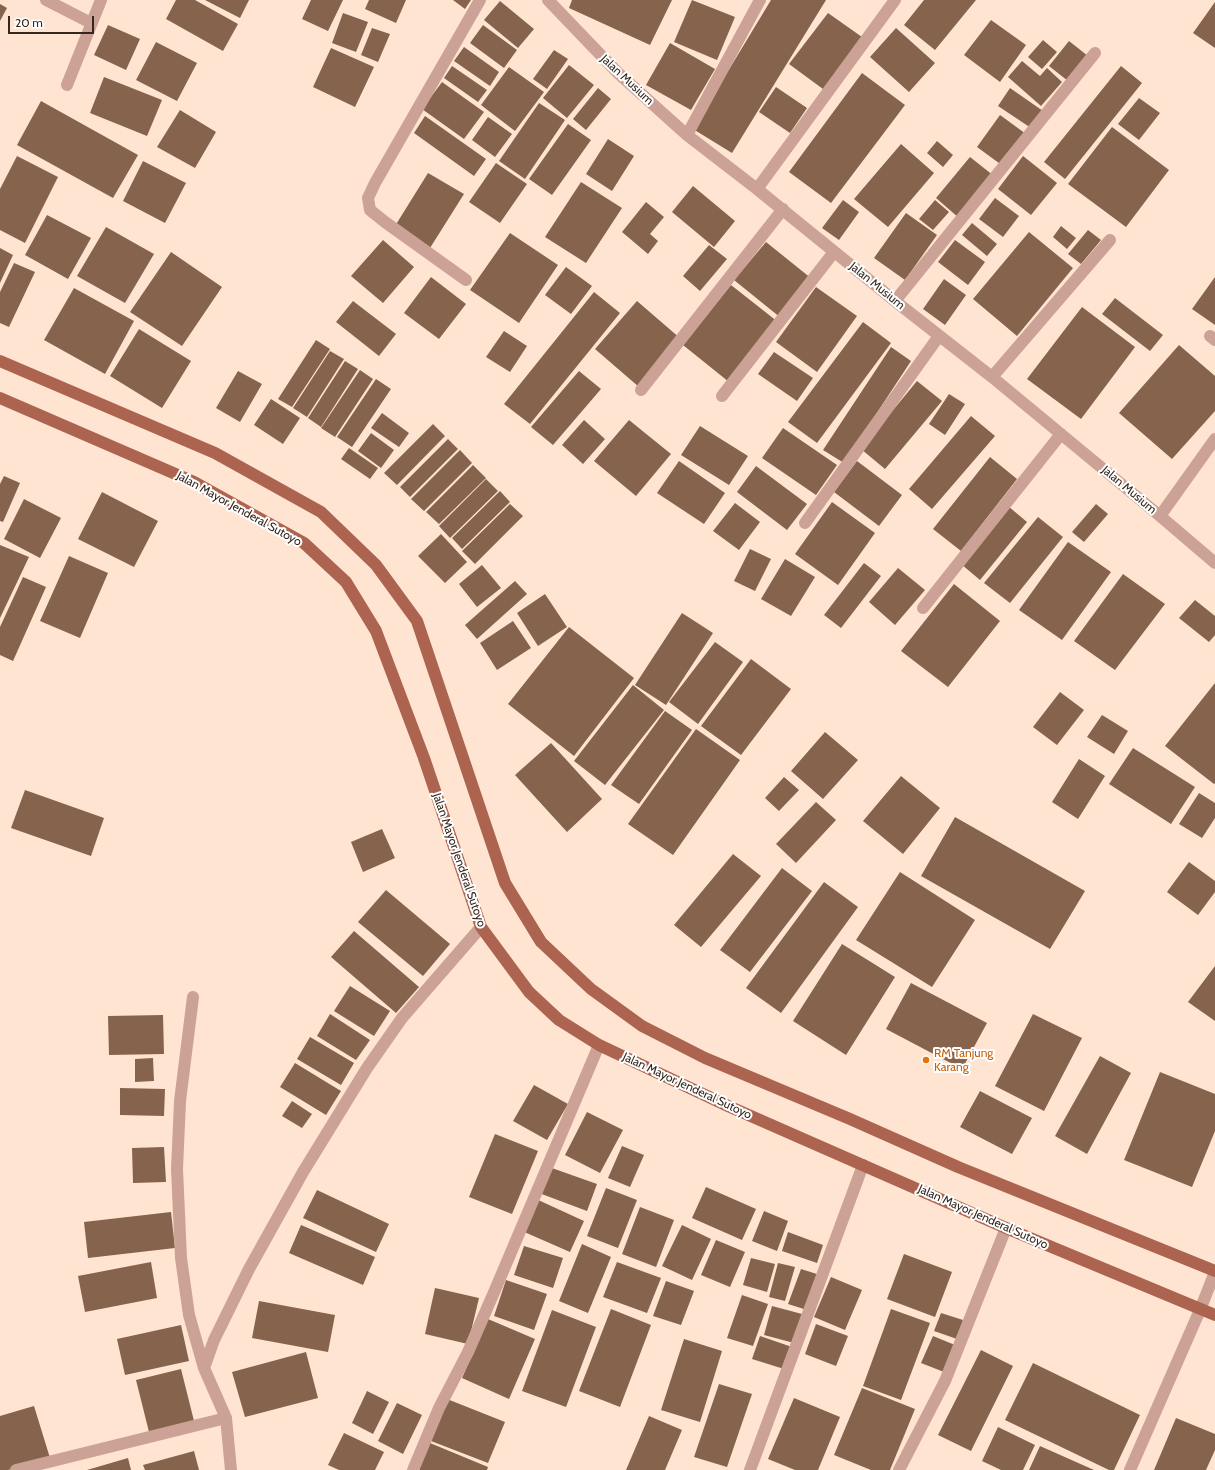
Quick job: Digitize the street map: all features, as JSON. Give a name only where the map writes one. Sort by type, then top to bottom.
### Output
[{"type":"main road","points":[[0,361],[215,454],[321,512],[376,565],[417,621],[505,883],[541,942],[591,989],[642,1026],[705,1058],[850,1119],[958,1167],[1215,1271]]},
{"type":"main road","name":"Jalan Mayor Jenderal Sutoyo","points":[[0,398],[194,482],[304,543],[346,582],[376,631],[424,758],[481,927],[529,992],[559,1020],[599,1045],[728,1106],[1006,1228],[1215,1315]]},
{"type":"street","points":[[46,0],[91,23]]},
{"type":"street","points":[[67,85],[101,0]]},
{"type":"street","points":[[466,280],[370,210],[368,198],[375,183],[480,0]]},
{"type":"street","name":"Jalan Musium","points":[[548,0],[618,73],[687,135],[758,189],[834,252],[992,377],[1215,563]]},
{"type":"street","points":[[687,135],[760,0]]},
{"type":"street","points":[[758,189],[895,0]]},
{"type":"street","points":[[895,301],[1095,53]]},
{"type":"street","points":[[641,390],[783,209]]},
{"type":"street","points":[[992,377],[1110,240]]},
{"type":"street","points":[[722,396],[834,252]]},
{"type":"street","points":[[805,523],[939,336]]},
{"type":"street","points":[[923,608],[1061,434]]},
{"type":"street","points":[[1160,516],[1215,439]]},
{"type":"street","points":[[204,1368],[214,1340],[249,1269],[303,1172],[367,1068],[402,1018],[481,927]]},
{"type":"street","points":[[193,997],[180,1101],[177,1169],[181,1258],[189,1315],[204,1368],[226,1418],[231,1470]]},
{"type":"street","points":[[413,1470],[439,1408],[468,1352],[599,1045]]},
{"type":"street","points":[[750,1470],[863,1165]]},
{"type":"street","points":[[899,1470],[945,1381],[1006,1228]]},
{"type":"street","points":[[1130,1470],[1200,1310],[1215,1271]]},
{"type":"street","points":[[16,1470],[226,1418]]},
{"type":"building","points":[[176,0],[195,0],[238,24],[223,51],[166,19]]},
{"type":"building","points":[[205,0],[249,0],[240,18]]},
{"type":"building","points":[[311,0],[343,0],[328,31],[302,19]]},
{"type":"building","points":[[369,0],[406,0],[396,23],[365,9]]},
{"type":"building","points":[[453,0],[471,0],[465,9]]},
{"type":"building","points":[[572,0],[672,0],[650,45],[569,8]]},
{"type":"building","points":[[692,0],[735,17],[717,60],[674,42]]},
{"type":"building","points":[[771,0],[826,0],[732,153],[693,129]]},
{"type":"building","points":[[924,0],[976,0],[935,50],[904,25]]},
{"type":"building","points":[[500,1],[534,29],[518,48],[484,20]]},
{"type":"building","points":[[1215,2],[1215,48],[1193,33]]},
{"type":"building","points":[[0,4],[7,8],[0,21]]},
{"type":"building","points":[[343,13],[368,22],[356,52],[332,43]]},
{"type":"building","points":[[828,13],[862,37],[823,89],[789,64]]},
{"type":"building","points":[[991,20],[1026,45],[1000,82],[964,55]]},
{"type":"building","points":[[108,25],[140,39],[126,70],[94,55]]},
{"type":"building","points":[[483,25],[517,50],[504,68],[470,43]]},
{"type":"building","points":[[372,28],[390,34],[378,62],[361,55]]},
{"type":"building","points":[[896,28],[935,63],[909,92],[870,57]]},
{"type":"building","points":[[1043,40],[1057,52],[1042,69],[1028,57]]},
{"type":"building","points":[[1069,41],[1088,56],[1068,81],[1049,66]]},
{"type":"building","points":[[156,42],[197,63],[177,101],[136,80]]},
{"type":"building","points":[[670,43],[715,69],[691,110],[646,85]]},
{"type":"building","points":[[464,47],[499,72],[490,86],[454,61]]},
{"type":"building","points":[[331,48],[374,67],[355,107],[313,87]]},
{"type":"building","points":[[554,50],[568,59],[547,89],[533,79]]},
{"type":"building","points":[[1022,61],[1040,76],[1047,68],[1062,82],[1041,106],[1008,77]]},
{"type":"building","points":[[569,65],[594,85],[567,118],[543,98]]},
{"type":"building","points":[[452,66],[487,90],[478,102],[444,78]]},
{"type":"building","points":[[1121,66],[1142,83],[1065,179],[1044,162]]},
{"type":"building","points":[[509,67],[544,92],[515,131],[481,105]]},
{"type":"building","points":[[862,73],[905,105],[831,203],[789,172]]},
{"type":"building","points":[[104,77],[162,100],[147,136],[90,113]]},
{"type":"building","points":[[442,82],[484,112],[464,139],[422,109]]},
{"type":"building","points":[[776,87],[807,108],[790,133],[759,112]]},
{"type":"building","points":[[598,88],[611,99],[586,130],[573,119]]},
{"type":"building","points":[[1010,88],[1043,111],[1031,128],[998,106]]},
{"type":"building","points":[[1139,98],[1160,113],[1139,140],[1118,124]]},
{"type":"building","points":[[41,101],[138,155],[113,198],[17,145]]},
{"type":"building","points":[[539,103],[565,120],[525,179],[499,161]]},
{"type":"building","points":[[180,110],[216,132],[195,168],[157,147]]},
{"type":"building","points":[[1000,115],[1026,134],[1003,166],[977,147]]},
{"type":"building","points":[[425,116],[486,159],[474,176],[414,133]]},
{"type":"building","points":[[488,117],[512,134],[495,157],[472,140]]},
{"type":"building","points":[[568,124],[591,140],[552,195],[529,179]]},
{"type":"building","points":[[1112,127],[1169,170],[1126,227],[1068,184]]},
{"type":"building","points":[[608,139],[634,156],[612,191],[586,174]]},
{"type":"building","points":[[937,141],[953,155],[943,167],[927,153]]},
{"type":"building","points":[[901,144],[934,173],[888,227],[854,199]]},
{"type":"building","points":[[17,156],[58,177],[25,243],[0,230],[0,189]]},
{"type":"building","points":[[1023,156],[1057,183],[1031,215],[998,189]]},
{"type":"building","points":[[970,157],[994,176],[959,218],[936,198]]},
{"type":"building","points":[[143,161],[186,183],[165,223],[123,201]]},
{"type":"building","points":[[496,163],[527,184],[500,223],[469,202]]},
{"type":"building","points":[[428,173],[464,194],[430,248],[395,226]]},
{"type":"building","points":[[581,182],[622,208],[586,263],[545,237]]},
{"type":"building","points":[[693,186],[735,221],[714,247],[672,212]]},
{"type":"building","points":[[995,198],[1019,216],[1003,237],[979,219]]},
{"type":"building","points":[[843,200],[859,212],[839,240],[822,228]]},
{"type":"building","points":[[935,200],[949,212],[933,230],[919,219]]},
{"type":"building","points":[[646,202],[664,217],[650,234],[658,241],[648,254],[622,232]]},
{"type":"building","points":[[906,213],[937,235],[905,280],[874,258]]},
{"type":"building","points":[[47,215],[91,238],[68,279],[25,255]]},
{"type":"building","points":[[972,223],[997,244],[987,256],[962,235]]},
{"type":"building","points":[[1061,226],[1076,238],[1067,249],[1053,237]]},
{"type":"building","points":[[106,227],[154,254],[125,303],[77,276]]},
{"type":"building","points":[[1088,230],[1101,240],[1081,264],[1068,254]]},
{"type":"building","points":[[1029,232],[1073,268],[1017,336],[973,299]]},
{"type":"building","points":[[510,233],[558,265],[519,323],[470,290]]},
{"type":"building","points":[[383,240],[414,267],[383,303],[351,276]]},
{"type":"building","points":[[955,240],[985,262],[968,285],[938,262]]},
{"type":"building","points":[[766,242],[812,279],[781,318],[734,280]]},
{"type":"building","points":[[709,245],[727,259],[700,291],[683,276]]},
{"type":"building","points":[[0,248],[13,255],[0,283]]},
{"type":"building","points":[[171,252],[222,287],[182,346],[130,312]]},
{"type":"building","points":[[14,263],[35,272],[9,327],[0,323],[0,292]]},
{"type":"building","points":[[566,267],[592,286],[571,314],[545,295]]},
{"type":"building","points":[[431,277],[466,304],[439,339],[404,313]]},
{"type":"building","points":[[1215,277],[1215,325],[1192,309]]},
{"type":"building","points":[[944,279],[966,295],[945,325],[923,309]]},
{"type":"building","points":[[731,285],[778,322],[729,382],[683,345]]},
{"type":"building","points":[[816,287],[857,316],[817,372],[776,342]]},
{"type":"building","points":[[74,288],[134,321],[105,374],[44,340]]},
{"type":"building","points":[[594,292],[620,313],[530,424],[504,404]]},
{"type":"building","points":[[1115,298],[1163,335],[1150,351],[1102,314]]},
{"type":"building","points":[[353,301],[396,334],[379,356],[336,322]]},
{"type":"building","points":[[637,301],[681,339],[639,387],[595,349]]},
{"type":"building","points":[[1082,307],[1135,347],[1081,419],[1027,379]]},
{"type":"building","points":[[863,322],[891,343],[817,443],[788,422]]},
{"type":"building","points":[[139,329],[191,361],[162,408],[110,376]]},
{"type":"building","points":[[504,331],[527,346],[510,372],[486,357]]},
{"type":"building","points":[[316,340],[330,349],[292,407],[278,399]]},
{"type":"building","points":[[1179,345],[1215,376],[1215,411],[1172,459],[1119,413]]},
{"type":"building","points":[[891,347],[911,361],[844,463],[823,450]]},
{"type":"building","points":[[330,351],[344,359],[307,417],[293,408]]},
{"type":"building","points":[[774,352],[813,378],[797,401],[758,374]]},
{"type":"building","points":[[345,361],[358,369],[321,427],[308,418]]},
{"type":"building","points":[[360,370],[373,379],[335,437],[321,428]]},
{"type":"building","points":[[238,371],[262,384],[240,422],[216,408]]},
{"type":"building","points":[[579,371],[601,389],[553,445],[531,427]]},
{"type":"building","points":[[376,379],[391,389],[352,447],[337,437]]},
{"type":"building","points":[[917,381],[942,401],[885,469],[861,449]]},
{"type":"building","points":[[949,394],[965,404],[945,435],[929,424]]},
{"type":"building","points":[[271,399],[300,418],[283,444],[254,425]]},
{"type":"building","points":[[382,413],[409,433],[399,447],[371,428]]},
{"type":"building","points":[[971,416],[995,436],[932,509],[909,489]]},
{"type":"building","points":[[584,420],[605,439],[583,464],[562,445]]},
{"type":"building","points":[[629,420],[671,454],[636,496],[594,461]]},
{"type":"building","points":[[433,424],[445,436],[397,485],[384,473]]},
{"type":"building","points":[[700,426],[748,456],[729,485],[681,455]]},
{"type":"building","points":[[783,428],[837,465],[816,495],[762,458]]},
{"type":"building","points":[[371,433],[394,450],[381,468],[358,451]]},
{"type":"building","points":[[448,439],[458,449],[410,497],[400,487]]},
{"type":"building","points":[[349,448],[378,468],[370,479],[341,459]]},
{"type":"building","points":[[460,450],[472,463],[424,511],[411,499]]},
{"type":"building","points":[[990,457],[1017,479],[961,551],[933,529]]},
{"type":"building","points":[[679,461],[725,493],[704,524],[657,493]]},
{"type":"building","points":[[857,461],[902,495],[879,526],[834,492]]},
{"type":"building","points":[[473,465],[486,478],[439,524],[426,512]]},
{"type":"building","points":[[756,466],[807,504],[787,530],[737,492]]},
{"type":"building","points":[[4,476],[20,483],[3,522],[0,521],[0,484]]},
{"type":"building","points":[[486,479],[498,491],[450,538],[439,526]]},
{"type":"building","points":[[500,491],[510,502],[462,549],[452,538]]},
{"type":"building","points":[[102,492],[158,521],[134,567],[78,539]]},
{"type":"building","points":[[24,499],[61,518],[40,558],[4,539]]},
{"type":"building","points":[[832,502],[875,533],[838,585],[795,554]]},
{"type":"building","points":[[735,503],[760,522],[739,550],[713,531]]},
{"type":"building","points":[[510,504],[523,516],[475,564],[462,551]]},
{"type":"building","points":[[1096,504],[1108,514],[1084,542],[1072,532]]},
{"type":"building","points":[[1008,506],[1027,522],[980,580],[961,564]]},
{"type":"building","points":[[1038,517],[1063,537],[1010,603],[984,583]]},
{"type":"building","points":[[441,534],[467,562],[445,583],[418,556]]},
{"type":"building","points":[[1068,542],[1111,572],[1062,640],[1019,610]]},
{"type":"building","points":[[0,545],[29,557],[0,618]]},
{"type":"building","points":[[750,549],[771,559],[755,591],[734,581]]},
{"type":"building","points":[[69,556],[108,573],[80,638],[40,621]]},
{"type":"building","points":[[785,559],[815,577],[791,616],[761,599]]},
{"type":"building","points":[[864,563],[881,576],[841,628],[824,615]]},
{"type":"building","points":[[482,565],[501,588],[477,607],[459,584]]},
{"type":"building","points":[[898,568],[925,590],[895,625],[869,602]]},
{"type":"building","points":[[1123,574],[1165,604],[1115,670],[1074,641]]},
{"type":"building","points":[[23,577],[46,587],[13,661],[0,655],[0,627]]},
{"type":"building","points":[[515,581],[527,594],[477,639],[465,625]]},
{"type":"building","points":[[954,584],[1000,621],[948,687],[901,651]]},
{"type":"building","points":[[545,594],[567,627],[538,646],[517,613]]},
{"type":"building","points":[[1195,600],[1215,616],[1215,635],[1209,642],[1179,618]]},
{"type":"building","points":[[682,613],[713,633],[666,705],[635,685]]},
{"type":"building","points":[[513,621],[531,648],[497,670],[480,643]]},
{"type":"building","points":[[569,627],[634,678],[574,756],[508,704]]},
{"type":"building","points":[[715,642],[743,662],[698,724],[669,702]]},
{"type":"building","points":[[751,659],[791,689],[741,755],[701,726]]},
{"type":"building","points":[[1215,683],[1215,783],[1214,784],[1165,746]]},
{"type":"building","points":[[633,685],[664,710],[605,785],[574,761]]},
{"type":"building","points":[[1060,692],[1084,710],[1057,745],[1033,727]]},
{"type":"building","points":[[665,711],[692,730],[639,804],[611,785]]},
{"type":"building","points":[[1102,715],[1128,731],[1114,754],[1087,737]]},
{"type":"building","points":[[696,729],[740,760],[673,855],[628,824]]},
{"type":"building","points":[[825,732],[858,760],[823,799],[791,771]]},
{"type":"building","points":[[551,743],[602,799],[567,832],[515,775]]},
{"type":"building","points":[[1133,748],[1195,787],[1171,824],[1109,784]]},
{"type":"building","points":[[1079,759],[1105,776],[1078,819],[1052,802]]},
{"type":"building","points":[[901,776],[940,808],[903,854],[863,821]]},
{"type":"building","points":[[784,777],[799,790],[779,811],[765,798]]},
{"type":"building","points":[[25,790],[104,818],[91,856],[11,828]]},
{"type":"building","points":[[1199,793],[1215,803],[1215,818],[1202,838],[1179,824]]},
{"type":"building","points":[[816,802],[836,820],[796,863],[776,844]]},
{"type":"building","points":[[955,817],[1085,891],[1050,949],[921,876]]},
{"type":"building","points":[[382,829],[395,858],[363,872],[351,842]]},
{"type":"building","points":[[733,854],[761,876],[701,947],[674,925]]},
{"type":"building","points":[[1189,862],[1215,881],[1215,892],[1198,915],[1167,892]]},
{"type":"building","points":[[782,868],[812,891],[750,972],[720,950]]},
{"type":"building","points":[[900,872],[975,920],[932,987],[856,940]]},
{"type":"building","points":[[824,882],[858,907],[781,1013],[746,988]]},
{"type":"building","points":[[386,890],[450,944],[423,976],[358,922]]},
{"type":"building","points":[[354,931],[419,987],[396,1013],[331,957]]},
{"type":"building","points":[[842,944],[895,977],[846,1055],[793,1021]]},
{"type":"building","points":[[1215,966],[1215,1021],[1188,1002]]},
{"type":"building","points":[[911,983],[987,1023],[962,1069],[886,1029]]},
{"type":"building","points":[[350,986],[390,1011],[374,1036],[334,1011]]},
{"type":"building","points":[[330,1014],[370,1040],[356,1060],[317,1036]]},
{"type":"building","points":[[1033,1014],[1082,1038],[1044,1111],[995,1086]]},
{"type":"building","points":[[163,1015],[164,1054],[109,1055],[108,1016]]},
{"type":"building","points":[[310,1037],[354,1063],[341,1085],[297,1059]]},
{"type":"building","points":[[1100,1056],[1131,1073],[1087,1154],[1055,1136]]},
{"type":"building","points":[[153,1058],[154,1081],[135,1082],[135,1059]]},
{"type":"building","points":[[295,1063],[341,1091],[326,1115],[280,1087]]},
{"type":"building","points":[[1160,1072],[1215,1094],[1215,1131],[1192,1187],[1124,1160]]},
{"type":"building","points":[[534,1085],[568,1104],[547,1140],[513,1121]]},
{"type":"building","points":[[120,1088],[165,1089],[164,1116],[120,1115]]},
{"type":"building","points":[[980,1091],[1032,1118],[1012,1154],[960,1127]]},
{"type":"building","points":[[292,1101],[312,1114],[302,1128],[282,1116]]},
{"type":"building","points":[[587,1112],[623,1130],[600,1173],[565,1155]]},
{"type":"building","points":[[495,1134],[538,1151],[512,1214],[469,1197]]},
{"type":"building","points":[[622,1146],[644,1155],[630,1187],[608,1178]]},
{"type":"building","points":[[164,1147],[166,1182],[133,1183],[132,1148]]},
{"type":"building","points":[[549,1167],[597,1184],[587,1211],[539,1193]]},
{"type":"building","points":[[706,1187],[756,1209],[742,1240],[692,1218]]},
{"type":"building","points":[[606,1188],[637,1200],[618,1248],[587,1236]]},
{"type":"building","points":[[317,1190],[389,1224],[376,1252],[303,1218]]},
{"type":"building","points":[[536,1199],[584,1221],[570,1252],[522,1231]]},
{"type":"building","points":[[640,1207],[674,1220],[656,1267],[622,1254]]},
{"type":"building","points":[[764,1211],[788,1221],[777,1251],[752,1241]]},
{"type":"building","points":[[171,1212],[175,1248],[88,1258],[84,1222]]},
{"type":"building","points":[[301,1225],[375,1257],[363,1285],[289,1253]]},
{"type":"building","points":[[682,1225],[711,1239],[692,1280],[662,1266]]},
{"type":"building","points":[[788,1232],[823,1245],[817,1263],[782,1251]]},
{"type":"building","points":[[716,1240],[745,1252],[730,1287],[701,1275]]},
{"type":"building","points":[[582,1244],[611,1257],[588,1313],[559,1301]]},
{"type":"building","points":[[524,1246],[563,1258],[553,1288],[514,1275]]},
{"type":"building","points":[[904,1254],[952,1272],[935,1317],[887,1299]]},
{"type":"building","points":[[751,1258],[775,1264],[767,1292],[743,1285]]},
{"type":"building","points":[[151,1262],[157,1298],[85,1312],[78,1276]]},
{"type":"building","points":[[617,1262],[661,1278],[647,1313],[603,1297]]},
{"type":"building","points":[[778,1263],[795,1267],[785,1301],[769,1297]]},
{"type":"building","points":[[801,1269],[820,1275],[807,1310],[788,1304]]},
{"type":"building","points":[[831,1277],[862,1290],[845,1330],[814,1317]]},
{"type":"building","points":[[506,1280],[547,1294],[534,1330],[494,1316]]},
{"type":"building","points":[[666,1281],[694,1291],[681,1325],[653,1316]]},
{"type":"building","points":[[435,1288],[479,1298],[468,1344],[425,1334]]},
{"type":"building","points":[[742,1295],[768,1304],[753,1346],[727,1338]]},
{"type":"building","points":[[259,1301],[335,1315],[328,1352],[252,1338]]},
{"type":"building","points":[[772,1306],[802,1314],[794,1343],[764,1335]]},
{"type":"building","points":[[611,1309],[651,1325],[620,1407],[579,1391]]},
{"type":"building","points":[[891,1309],[930,1323],[901,1400],[863,1386]]},
{"type":"building","points":[[552,1310],[596,1327],[566,1407],[522,1391]]},
{"type":"building","points":[[941,1313],[963,1320],[957,1339],[934,1331]]},
{"type":"building","points":[[488,1319],[535,1339],[509,1399],[462,1378]]},
{"type":"building","points":[[816,1324],[848,1336],[836,1366],[805,1354]]},
{"type":"building","points":[[181,1325],[189,1361],[125,1375],[117,1339]]},
{"type":"building","points":[[760,1336],[792,1347],[784,1369],[752,1359]]},
{"type":"building","points":[[933,1336],[955,1345],[944,1372],[921,1363]]},
{"type":"building","points":[[684,1339],[722,1351],[700,1422],[661,1410]]},
{"type":"building","points":[[981,1350],[1013,1366],[971,1451],[938,1435]]},
{"type":"building","points":[[306,1352],[318,1398],[245,1417],[232,1372]]},
{"type":"building","points":[[1033,1363],[1140,1415],[1114,1470],[1109,1470],[1005,1420]]},
{"type":"building","points":[[181,1369],[195,1425],[150,1436],[136,1380]]},
{"type":"building","points":[[719,1384],[752,1394],[727,1467],[694,1457]]},
{"type":"building","points":[[862,1388],[915,1409],[890,1470],[871,1470],[834,1455]]},
{"type":"building","points":[[367,1391],[389,1402],[373,1434],[352,1423]]},
{"type":"building","points":[[794,1398],[840,1417],[818,1470],[795,1470],[768,1459]]},
{"type":"building","points":[[447,1399],[505,1422],[488,1463],[431,1441]]},
{"type":"building","points":[[397,1403],[422,1415],[403,1454],[378,1441]]},
{"type":"building","points":[[34,1406],[50,1458],[8,1470],[0,1470],[0,1416]]},
{"type":"building","points":[[649,1416],[682,1430],[665,1470],[626,1470]]},
{"type":"building","points":[[1176,1418],[1215,1434],[1215,1450],[1206,1470],[1154,1470]]},
{"type":"building","points":[[998,1427],[1035,1445],[1023,1470],[1001,1470],[982,1461]]},
{"type":"building","points":[[344,1433],[384,1452],[375,1470],[339,1470],[328,1465]]},
{"type":"building","points":[[430,1443],[488,1467],[487,1470],[419,1470]]},
{"type":"building","points":[[1040,1446],[1094,1470],[1029,1470]]},
{"type":"building","points":[[194,1451],[199,1470],[145,1470],[143,1465]]},
{"type":"building","points":[[128,1458],[131,1470],[87,1470]]},
{"type":"place","name":"RM Tanjung Karang","points":[[926,1060]]}]
